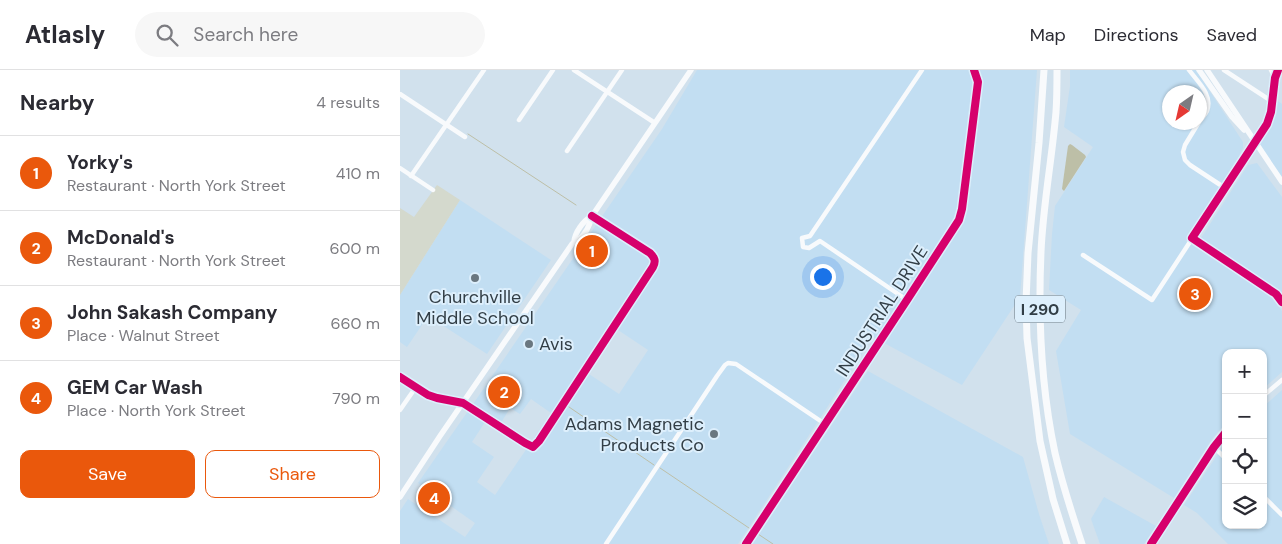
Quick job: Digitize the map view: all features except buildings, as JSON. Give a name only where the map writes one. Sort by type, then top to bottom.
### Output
[{"type":"highway","name":"I 290","points":[[1044,70],[1028,253],[1027,338],[1040,442],[1053,499],[1067,544]]},
{"type":"highway","name":"I 290","points":[[1057,70],[1056,111],[1041,250],[1039,302],[1044,386],[1052,438],[1060,472],[1082,544]]},
{"type":"main road","points":[[400,497],[574,242],[579,239],[590,224],[592,216],[691,70]]},
{"type":"main road","points":[[1199,70],[1227,110],[1255,142]]},
{"type":"main road","points":[[1207,70],[1282,182]]},
{"type":"street","points":[[412,176],[484,70]]},
{"type":"street","points":[[519,120],[553,70]]},
{"type":"street","points":[[574,70],[655,123]]},
{"type":"street","points":[[567,152],[622,70]]},
{"type":"street","points":[[907,300],[820,241],[809,248],[803,247],[802,238],[810,236],[922,70]]},
{"type":"street","name":"INDUSTRIAL DRIVE","points":[[746,544],[959,220],[978,82],[974,70]]},
{"type":"street","points":[[1189,70],[1201,85]]},
{"type":"street","points":[[1224,70],[1272,102]]},
{"type":"street","points":[[1271,70],[1275,78]]},
{"type":"street","points":[[1083,255],[1152,300],[1267,124],[1278,70]]},
{"type":"street","points":[[400,94],[465,137]]},
{"type":"street","points":[[1207,95],[1207,110]]},
{"type":"street","points":[[1194,130],[1184,145],[1185,160],[1225,188]]},
{"type":"street","points":[[400,168],[433,190]]},
{"type":"street","points":[[400,376],[428,395],[463,403],[533,447],[653,268],[655,261],[650,253],[592,216]]},
{"type":"street","points":[[1192,238],[1276,294],[1282,302]]},
{"type":"street","points":[[606,544],[728,362],[736,364],[825,424]]},
{"type":"street","points":[[1265,394],[1282,380]]},
{"type":"street","points":[[400,410],[416,387]]},
{"type":"street","points":[[1151,544],[1222,437]]},
{"type":"street","points":[[1214,447],[1222,455]]},
{"type":"street","points":[[1267,500],[1282,515]]},
{"type":"shaded area","points":[[697,70],[1037,70],[1020,297],[962,385],[873,337],[738,544],[400,544],[400,511],[408,499],[465,537],[475,523],[418,483],[468,411],[485,422],[472,442],[494,457],[477,482],[495,495],[551,413],[531,399],[520,414],[510,408],[499,426],[473,404],[662,129]],"holes":[[[615,328],[648,350],[619,394],[586,372]]]},
{"type":"shaded area","points":[[1070,70],[1196,70],[1206,85],[1162,85],[1162,130],[1207,130],[1207,87],[1243,142],[1243,148],[1238,158],[1186,241],[1270,296],[1282,311],[1282,372],[1267,385],[1267,349],[1222,349],[1222,428],[1212,439],[1174,498],[1070,434],[1056,351],[1081,310],[1049,290],[1052,234],[1055,206],[1093,147],[1064,127],[1070,86]]},
{"type":"shaded area","points":[[1275,99],[1282,104],[1282,179],[1257,142],[1269,124]]},
{"type":"shaded area","points":[[1070,144],[1086,157],[1064,191],[1062,189],[1068,146]]},
{"type":"shaded area","points":[[1257,163],[1282,197],[1282,300],[1272,290],[1201,238],[1248,165]]},
{"type":"shaded area","points":[[437,185],[460,200],[400,295],[400,208],[414,217]]},
{"type":"shaded area","name":"Churchville Middle School","points":[[460,200],[551,260],[487,354],[428,316],[407,347],[400,342],[400,295]]},
{"type":"shaded area","points":[[868,371],[1023,457],[1049,544],[752,544]]},
{"type":"shaded area","points":[[1282,390],[1282,544],[1228,544],[1197,513],[1184,505],[1222,448],[1222,529],[1267,529],[1267,403]]},
{"type":"shaded area","points":[[1104,497],[1156,526],[1144,544],[1100,544],[1091,519]]},
{"type":"waterway","points":[[468,134],[576,205]]},
{"type":"waterway","points":[[569,407],[654,465]]},
{"type":"waterway","points":[[660,468],[749,528]]},
{"type":"waterway","points":[[758,534],[773,544]]},
{"type":"cycle path","points":[[746,544],[959,220],[978,82],[974,70]]},
{"type":"cycle path","points":[[1278,70],[1275,78],[1271,112],[1267,124],[1192,238],[1276,294],[1282,302]]},
{"type":"cycle path","points":[[400,377],[428,395],[463,403],[533,447],[539,441],[655,263],[650,253],[592,216]]},
{"type":"cycle path","points":[[1151,544],[1222,437]]},
{"type":"place","name":"Yorky's","points":[[592,251]]},
{"type":"place","name":"Churchville Middle School","points":[[475,278]]},
{"type":"place","name":"John Sakash Company","points":[[1195,294]]},
{"type":"place","name":"Avis","points":[[529,344]]},
{"type":"place","name":"McDonald's","points":[[504,392]]},
{"type":"place","name":"Adams Magnetic Products Co","points":[[714,434]]},
{"type":"place","name":"GEM Car Wash","points":[[434,498]]}]
